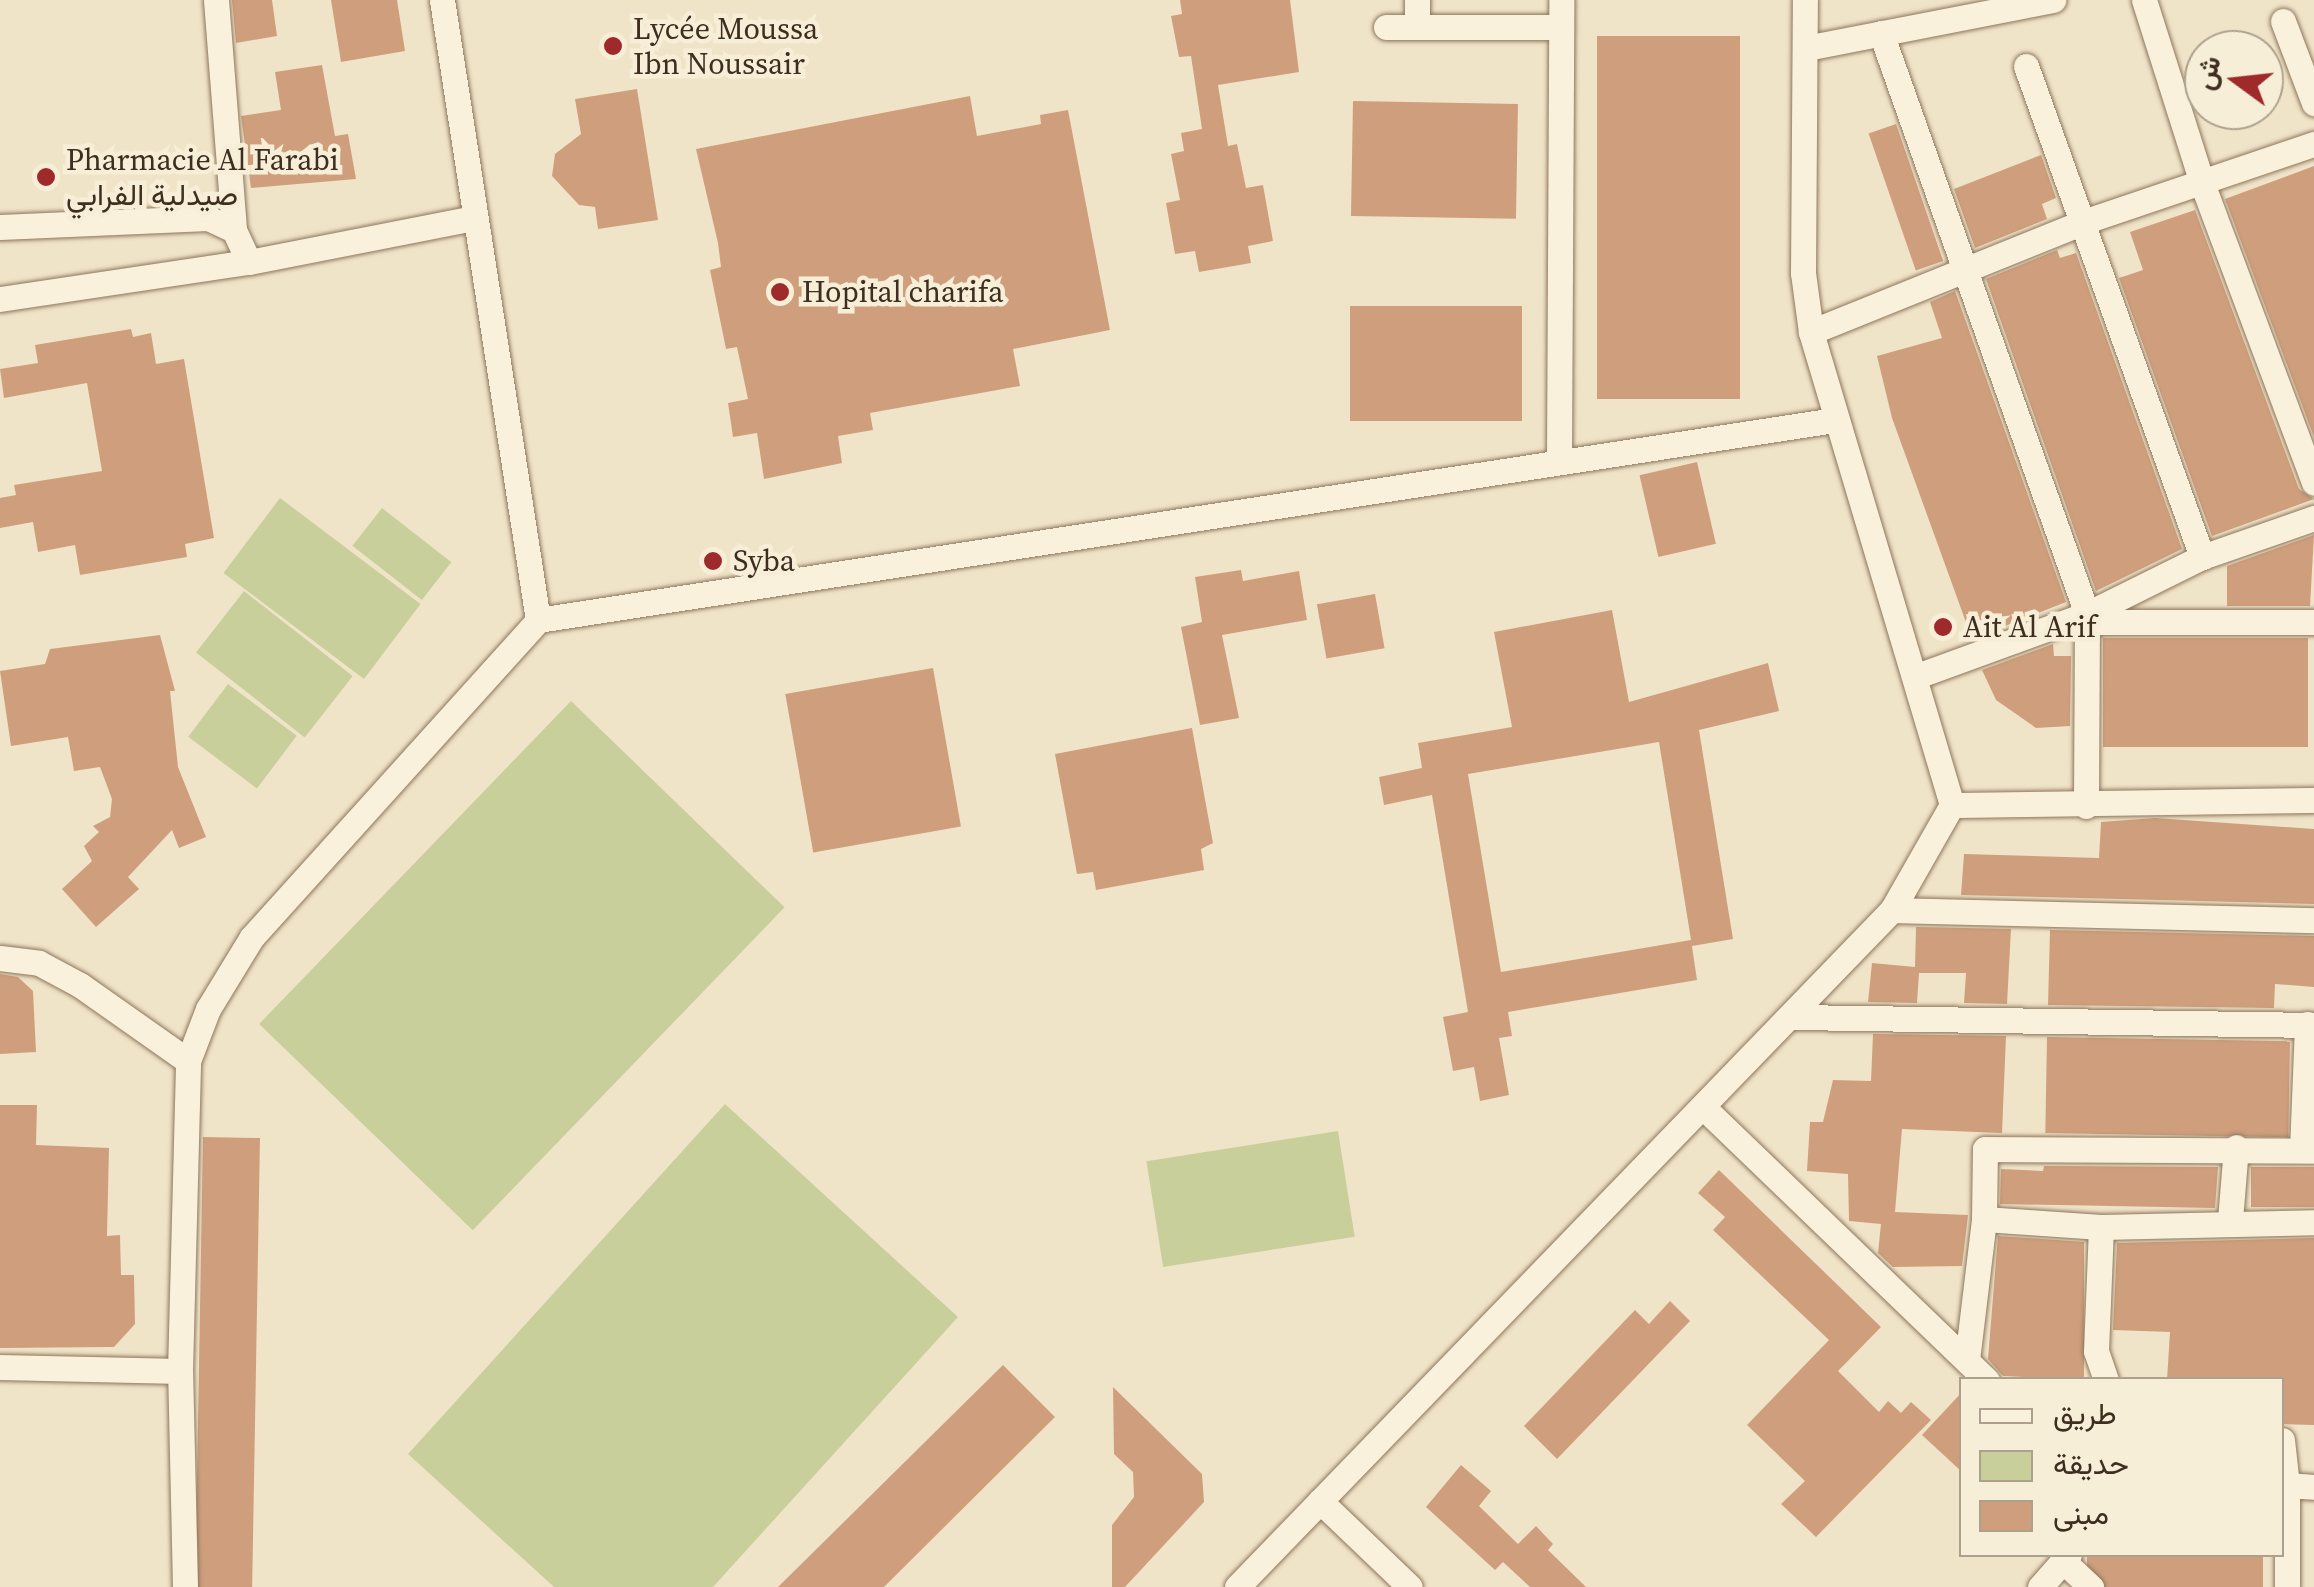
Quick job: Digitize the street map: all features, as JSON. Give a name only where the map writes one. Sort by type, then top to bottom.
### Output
[{"type":"street","points":[[216,0],[234,230],[249,262]]},
{"type":"street","points":[[442,0],[538,620]]},
{"type":"street","points":[[1416,0],[1417,27]]},
{"type":"street","points":[[1559,458],[1561,0]]},
{"type":"street","points":[[1237,1587],[1794,1016],[1892,910],[1952,805],[1918,676],[1834,420],[1810,332],[1803,272],[1805,0]]},
{"type":"street","points":[[1806,48],[2053,0]]},
{"type":"street","points":[[2144,0],[2202,183],[2314,483]]},
{"type":"street","points":[[2283,21],[2314,103]]},
{"type":"street","points":[[1386,27],[1561,27]]},
{"type":"street","points":[[1881,34],[2087,618],[2086,806]]},
{"type":"street","points":[[2026,66],[2086,222],[2202,558]]},
{"type":"street","points":[[1810,332],[2086,222],[2314,144]]},
{"type":"street","points":[[0,227],[208,218],[234,230]]},
{"type":"street","points":[[0,299],[249,262],[474,218]]},
{"type":"street","points":[[185,1587],[180,1371],[188,1061],[208,1009],[252,938],[538,620],[1559,458],[1834,420]]},
{"type":"street","points":[[1918,676],[2087,618],[2202,558],[2314,518]]},
{"type":"street","points":[[2087,618],[2314,622]]},
{"type":"street","points":[[1952,805],[2314,800]]},
{"type":"street","points":[[1892,910],[2314,920]]},
{"type":"street","points":[[0,958],[39,963],[80,985],[188,1061]]},
{"type":"street","points":[[1794,1016],[2310,1025],[2308,1150],[2236,1146],[1991,1147],[1982,1154],[1984,1219],[1968,1360]]},
{"type":"street","points":[[1704,1108],[1984,1377]]},
{"type":"street","points":[[2230,1220],[2236,1146]]},
{"type":"street","points":[[1984,1219],[2101,1227],[2230,1220],[2314,1222]]},
{"type":"street","points":[[2101,1227],[2096,1351],[2105,1377]]},
{"type":"street","points":[[0,1366],[180,1371]]},
{"type":"street","points":[[2284,1458],[2288,1587]]},
{"type":"street","points":[[2287,1485],[2314,1487]]},
{"type":"street","points":[[1320,1501],[1410,1587]]},
{"type":"street","points":[[2040,1587],[2065,1558],[2091,1587]]},
{"type":"green space","points":[[280,498],[421,604],[364,679],[223,573]]},
{"type":"green space","points":[[382,508],[451,562],[422,600],[352,546]]},
{"type":"green space","points":[[244,591],[353,676],[305,737],[196,652]]},
{"type":"green space","points":[[228,684],[297,736],[257,788],[188,737]]},
{"type":"green space","points":[[571,701],[785,907],[473,1230],[259,1024]]},
{"type":"green space","points":[[725,1104],[958,1317],[713,1587],[554,1587],[408,1454]]},
{"type":"green space","points":[[1338,1131],[1355,1237],[1163,1267],[1146,1161]]},
{"type":"building","points":[[232,0],[272,0],[277,36],[236,43]]},
{"type":"building","points":[[331,0],[397,0],[405,51],[341,62]]},
{"type":"building","points":[[1180,0],[1290,0],[1299,72],[1218,85],[1228,146],[1237,144],[1246,188],[1263,185],[1273,241],[1248,246],[1251,263],[1199,272],[1195,251],[1175,254],[1166,203],[1180,200],[1171,154],[1184,151],[1181,133],[1202,129],[1191,56],[1179,57],[1171,16],[1182,14]]},
{"type":"building","points":[[1597,36],[1740,36],[1740,399],[1597,399]]},
{"type":"building","points":[[322,65],[335,136],[348,134],[356,179],[251,188],[241,116],[281,110],[275,72]]},
{"type":"building","points":[[637,89],[658,220],[598,229],[595,207],[579,205],[552,176],[555,154],[581,134],[575,99]]},
{"type":"building","points":[[970,96],[977,136],[1041,124],[1040,115],[1068,110],[1110,330],[1013,349],[1020,386],[870,413],[873,430],[838,436],[842,463],[764,479],[757,433],[733,437],[728,403],[748,399],[737,347],[726,349],[710,270],[721,267],[718,243],[696,149]]},
{"type":"building","points":[[1353,101],[1518,104],[1516,219],[1351,216]]},
{"type":"building","points":[[1896,124],[1943,261],[1916,271],[1869,133]]},
{"type":"building","points":[[2041,155],[2056,198],[2042,204],[2047,219],[1975,248],[1954,189]]},
{"type":"building","points":[[2314,166],[2314,437],[2225,199]]},
{"type":"building","points":[[2195,210],[2299,489],[2314,499],[2212,536],[2119,278],[2143,270],[2130,232]]},
{"type":"building","points":[[2057,250],[2060,258],[2076,253],[2182,549],[2096,591],[1986,279]]},
{"type":"building","points":[[1955,291],[2066,602],[1972,639],[1892,418],[1877,356],[1942,338],[1930,302]]},
{"type":"building","points":[[1350,306],[1522,306],[1522,421],[1350,421]]},
{"type":"building","points":[[131,329],[133,337],[151,333],[156,364],[184,359],[214,538],[185,544],[187,557],[80,575],[75,545],[38,552],[33,522],[0,528],[0,498],[16,495],[14,485],[102,471],[87,383],[4,398],[0,369],[38,363],[35,345]]},
{"type":"building","points":[[1697,462],[1716,544],[1658,557],[1640,475]]},
{"type":"building","points":[[2314,535],[2310,606],[2227,606],[2227,566]]},
{"type":"building","points":[[1241,570],[1243,581],[1299,571],[1307,620],[1222,635],[1239,718],[1200,725],[1181,627],[1202,622],[1195,577]]},
{"type":"building","points":[[1375,594],[1385,648],[1326,658],[1317,604]]},
{"type":"building","points":[[1612,610],[1629,702],[1768,663],[1779,711],[1699,730],[1733,939],[1692,946],[1659,742],[1468,774],[1501,972],[1691,940],[1697,980],[1508,1012],[1512,1036],[1499,1038],[1509,1095],[1480,1101],[1474,1067],[1453,1071],[1443,1017],[1468,1012],[1432,795],[1384,805],[1379,777],[1422,768],[1418,743],[1512,727],[1494,632]]},
{"type":"building","points":[[160,635],[175,691],[170,691],[178,767],[206,837],[179,848],[172,830],[128,877],[139,889],[96,927],[62,889],[92,861],[84,846],[99,832],[93,826],[110,817],[112,799],[100,767],[74,771],[68,737],[11,746],[0,671],[45,664],[50,649]]},
{"type":"building","points":[[2103,638],[2308,638],[2308,747],[2103,747]]},
{"type":"building","points":[[2053,644],[2054,656],[2071,656],[2070,726],[2036,728],[1996,700],[1982,670]]},
{"type":"building","points":[[933,668],[961,827],[813,853],[785,694]]},
{"type":"building","points":[[1192,728],[1213,843],[1201,849],[1204,870],[1096,890],[1093,872],[1077,874],[1055,754]]},
{"type":"building","points":[[2155,818],[2314,829],[2314,904],[1961,895],[1964,854],[2099,858],[2101,822]]},
{"type":"building","points":[[1916,927],[2011,929],[2007,1004],[1964,1003],[1966,973],[1919,973],[1917,1003],[1868,1002],[1872,963],[1915,967]]},
{"type":"building","points":[[2050,930],[2314,936],[2314,987],[2275,984],[2274,1008],[2048,1005]]},
{"type":"building","points":[[0,974],[18,977],[33,991],[36,1052],[0,1054]]},
{"type":"building","points":[[1873,1034],[2006,1036],[2002,1133],[1902,1129],[1895,1212],[1968,1215],[1962,1266],[1893,1267],[1878,1253],[1881,1224],[1849,1221],[1848,1174],[1807,1171],[1810,1122],[1823,1122],[1833,1080],[1871,1081]]},
{"type":"building","points":[[2047,1037],[2290,1041],[2288,1137],[2045,1133]]},
{"type":"building","points":[[0,1105],[37,1105],[36,1145],[109,1148],[107,1236],[120,1235],[121,1275],[134,1275],[135,1324],[114,1347],[0,1348]]},
{"type":"building","points":[[203,1137],[260,1138],[252,1587],[195,1587]]},
{"type":"building","points":[[2044,1166],[2218,1167],[2215,1208],[2000,1204],[2001,1169],[2043,1171]]},
{"type":"building","points":[[2251,1167],[2314,1167],[2314,1207],[2251,1207]]},
{"type":"building","points":[[1719,1170],[1881,1327],[1838,1371],[1879,1412],[1888,1401],[1901,1413],[1911,1402],[1931,1420],[1816,1537],[1781,1504],[1805,1481],[1747,1425],[1829,1340],[1713,1230],[1725,1217],[1698,1193]]},
{"type":"building","points":[[1998,1236],[2084,1242],[2084,1377],[2003,1376],[1988,1359]]},
{"type":"building","points":[[2314,1238],[2314,1425],[2284,1424],[2284,1377],[2167,1377],[2170,1332],[2113,1330],[2117,1243]]},
{"type":"building","points":[[1670,1301],[1690,1321],[1557,1459],[1524,1426],[1635,1310],[1649,1324]]},
{"type":"building","points":[[1003,1365],[1055,1417],[884,1587],[778,1587]]},
{"type":"building","points":[[1113,1387],[1202,1474],[1204,1502],[1125,1587],[1112,1587],[1112,1525],[1134,1497],[1133,1472],[1114,1454]]},
{"type":"building","points":[[1959,1395],[1959,1469],[1922,1435]]},
{"type":"building","points":[[1461,1465],[1491,1491],[1479,1506],[1518,1544],[1536,1526],[1553,1544],[1548,1550],[1586,1587],[1530,1587],[1503,1562],[1495,1570],[1426,1507]]},
{"type":"building","points":[[2087,1557],[2263,1557],[2263,1587],[2087,1587]]},
{"type":"place","name":"Lycée Moussa Ibn Noussair","points":[[613,46]]},
{"type":"place","name":"Pharmacie Al Farabi صيدلية الفرابي","points":[[46,177]]},
{"type":"place","name":"Hopital charifa","points":[[780,292]]},
{"type":"place","name":"Syba","points":[[713,561]]},
{"type":"place","name":"Ait Al Arif","points":[[1943,627]]}]
